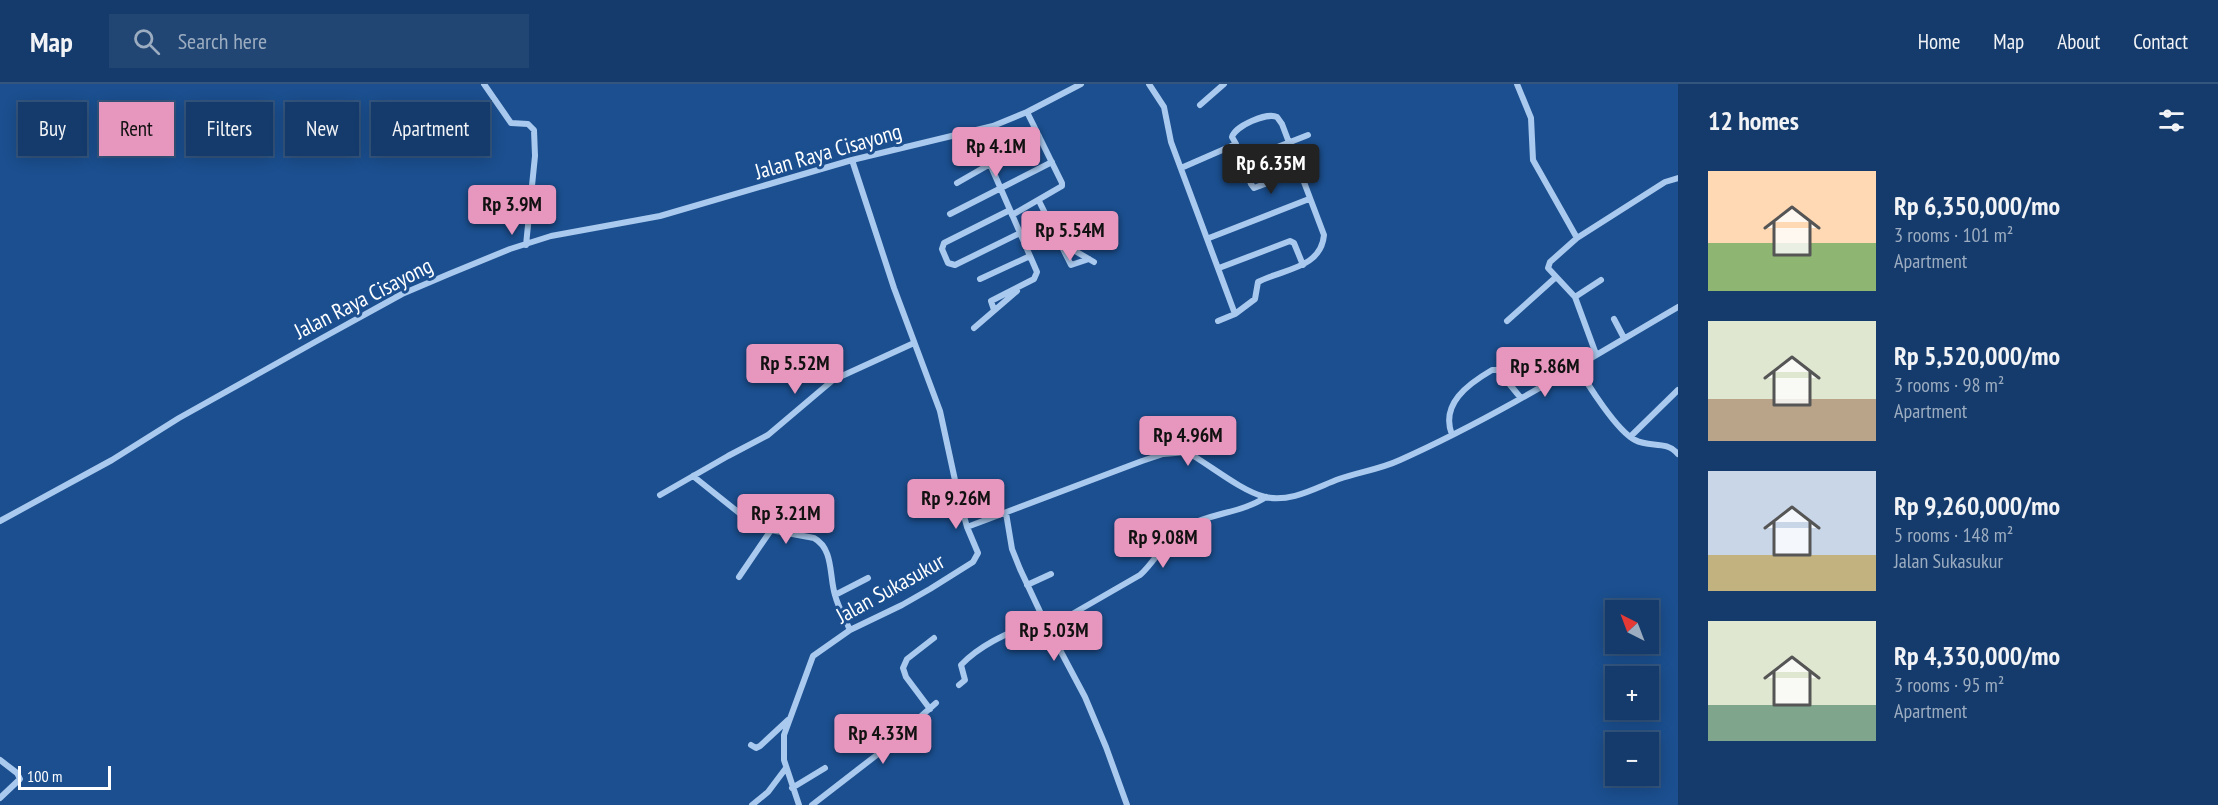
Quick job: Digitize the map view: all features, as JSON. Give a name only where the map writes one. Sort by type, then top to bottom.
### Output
[{"type":"street","points":[[484,84],[511,123],[528,124],[534,130],[535,156],[526,245]]},
{"type":"street","name":"Jalan Raya Cisayong","points":[[0,520],[112,460],[179,418],[402,294],[490,258],[551,236],[660,216],[852,160],[993,126],[1027,112],[1081,84]]},
{"type":"street","points":[[1149,84],[1164,107],[1171,142],[1209,238],[1235,314]]},
{"type":"street","points":[[1200,105],[1224,84]]},
{"type":"street","points":[[1517,84],[1531,118],[1533,160],[1577,238]]},
{"type":"street","points":[[1020,233],[955,265],[948,263],[942,249],[944,243],[1038,201],[1062,186],[1027,112]]},
{"type":"street","points":[[1218,321],[1235,314],[1255,299],[1258,282],[1303,265],[1323,242],[1324,235],[1282,124],[1277,117],[1272,115],[1234,131],[1232,137],[1254,188],[1299,171]]},
{"type":"street","points":[[1242,161],[1308,135]]},
{"type":"street","points":[[957,183],[1039,136]]},
{"type":"street","points":[[1181,168],[1236,144]]},
{"type":"street","name":"Jalan Sukasukur","points":[[799,805],[786,768],[783,741],[813,656],[850,630],[902,605],[973,562],[977,558],[978,549],[967,526],[940,411],[914,343],[852,160]]},
{"type":"street","points":[[950,213],[1052,162]]},
{"type":"street","points":[[974,328],[994,310],[991,301],[1036,278],[1037,275],[990,164]]},
{"type":"street","points":[[1596,354],[1575,297],[1548,268],[1548,264],[1577,238],[1665,182],[1678,178]]},
{"type":"street","points":[[1209,238],[1309,199]]},
{"type":"street","points":[[1038,201],[1058,240],[1071,265],[1091,261],[1058,240]]},
{"type":"street","points":[[1220,268],[1290,241],[1294,243],[1303,265]]},
{"type":"street","points":[[980,279],[1030,256]]},
{"type":"street","points":[[1507,321],[1556,277]]},
{"type":"street","points":[[1575,297],[1601,280]]},
{"type":"street","points":[[967,526],[1142,461],[1178,452],[1187,452],[1239,485],[1266,497],[1291,497],[1398,461],[1452,435],[1678,307]]},
{"type":"street","points":[[1614,319],[1624,338]]},
{"type":"street","points":[[660,495],[768,435],[833,380],[914,343]]},
{"type":"street","points":[[1577,365],[1619,427],[1630,437],[1647,445],[1668,446],[1678,454]]},
{"type":"street","points":[[1452,435],[1448,423],[1449,415],[1457,399],[1465,388],[1492,370],[1498,370],[1520,398]]},
{"type":"street","points":[[1630,437],[1678,390]]},
{"type":"street","points":[[693,476],[738,513],[771,530],[814,538],[820,542],[825,547],[835,596],[850,630]]},
{"type":"street","points":[[1048,628],[1140,575],[1152,565],[1173,536],[1185,527],[1266,497]]},
{"type":"street","points":[[1006,513],[1012,549],[1043,618],[1085,697],[1127,805]]},
{"type":"street","points":[[739,577],[771,530]]},
{"type":"street","points":[[1028,585],[1051,574]]},
{"type":"street","points":[[835,596],[868,578]]},
{"type":"street","points":[[959,685],[965,680],[961,665],[966,660],[1002,636],[1043,618]]},
{"type":"street","points":[[930,709],[906,677],[903,668],[907,659],[934,638]]},
{"type":"street","points":[[812,805],[878,754],[936,703]]},
{"type":"street","points":[[751,746],[756,748],[760,746],[789,719]]},
{"type":"street","points":[[0,760],[17,772],[20,779],[0,798]]},
{"type":"street","points":[[752,805],[768,792],[786,768]]},
{"type":"street","points":[[792,788],[825,768]]}]
